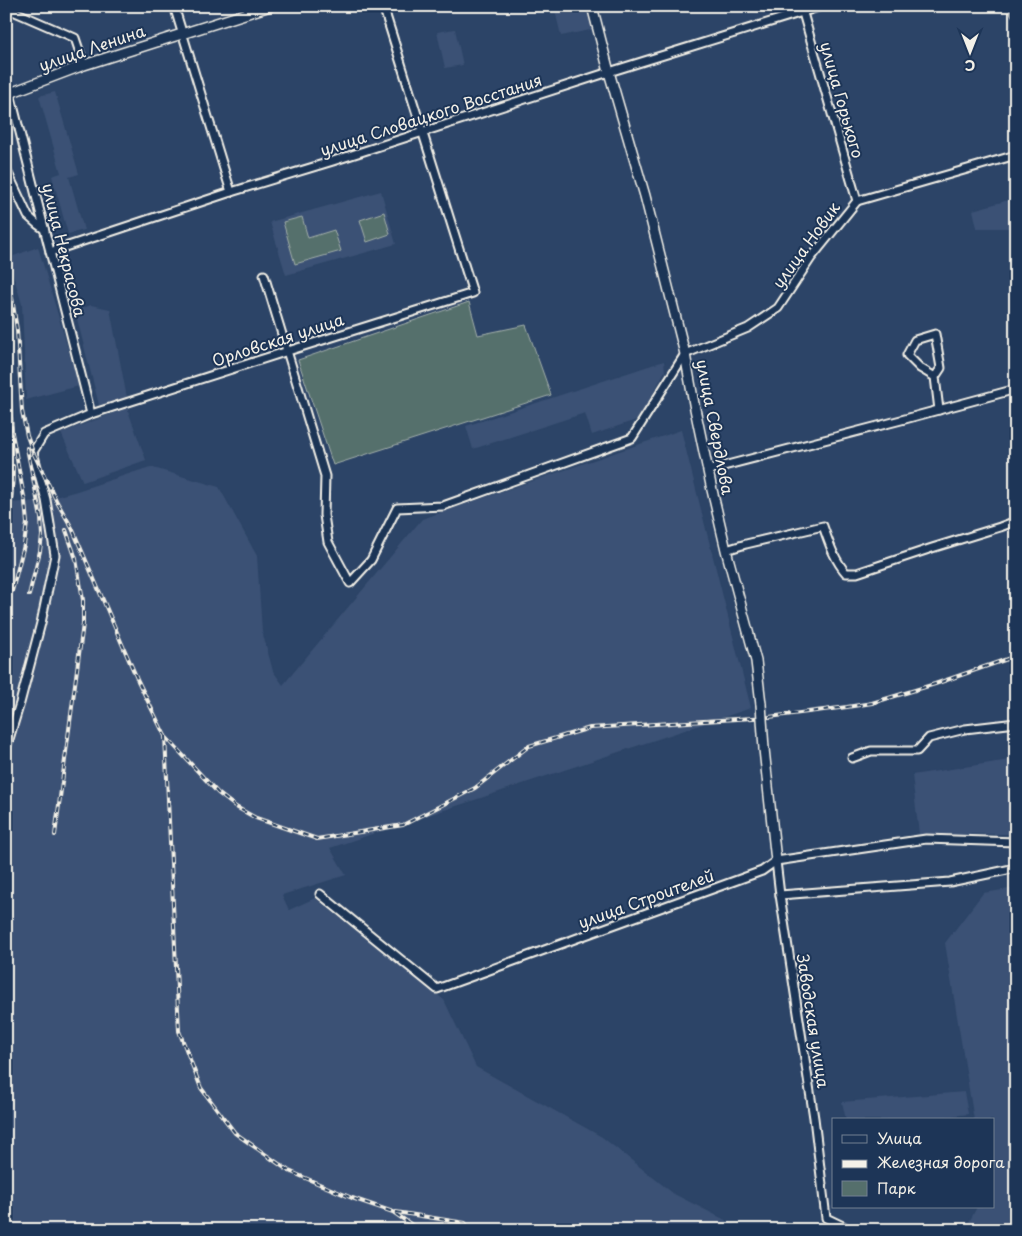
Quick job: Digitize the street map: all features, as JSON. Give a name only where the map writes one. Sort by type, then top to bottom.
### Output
[{"type":"main road","name":"улица Ленина","points":[[10,93],[84,65],[270,6]]},
{"type":"main road","name":"улица Свердлова","points":[[592,6],[645,196],[685,354],[726,550],[756,661],[776,861]]},
{"type":"street","points":[[174,6],[231,192]]},
{"type":"street","points":[[383,6],[423,132]]},
{"type":"street","name":"улица Словацкого Восстания","points":[[50,252],[802,9],[822,6]]},
{"type":"street","points":[[1014,6],[1016,13]]},
{"type":"street","points":[[6,8],[75,38],[84,65]]},
{"type":"street","name":"улица Горького","points":[[802,9],[857,201]]},
{"type":"street","name":"улица Некрасова","points":[[10,93],[91,414]]},
{"type":"street","name":"Орловская улица","points":[[6,749],[41,623],[55,555],[46,500],[32,452],[44,434],[91,414],[473,293],[423,132]]},
{"type":"street","name":"улица Новик","points":[[685,354],[748,328],[778,308],[810,258],[857,201],[1016,155]]},
{"type":"street","points":[[6,169],[28,216],[44,229]]},
{"type":"street","points":[[264,275],[325,476],[324,515],[328,542],[350,583],[371,560],[397,508],[443,506],[632,438],[685,354]]},
{"type":"street","points":[[935,377],[920,368],[907,355],[915,340],[935,334],[941,368],[935,377],[939,410]]},
{"type":"street","points":[[708,470],[1016,389]]},
{"type":"street","points":[[726,550],[824,526],[834,555],[841,567],[846,573],[857,573],[1016,521]]},
{"type":"street","points":[[852,758],[871,751],[917,751],[929,738],[965,729],[1016,722]]},
{"type":"street","name":"улица Строителей","points":[[320,894],[437,989],[762,872],[776,861],[926,839],[1016,842]]},
{"type":"street","name":"Заводская улица","points":[[776,861],[814,1118],[826,1218],[851,1230]]},
{"type":"street","points":[[780,894],[950,882],[1016,868]]},
{"type":"shaded area","points":[[554,6],[588,6],[595,29],[561,36]]},
{"type":"shaded area","points":[[455,29],[463,65],[445,68],[437,32]]},
{"type":"shaded area","points":[[55,92],[79,174],[69,177],[84,230],[68,234],[52,176],[61,173],[39,96]]},
{"type":"shaded area","points":[[381,191],[396,244],[286,275],[270,222]]},
{"type":"shaded area","points":[[1016,198],[1016,228],[977,228],[973,210]]},
{"type":"shaded area","points":[[38,247],[79,386],[26,400],[22,304],[8,258]]},
{"type":"shaded area","points":[[91,305],[110,309],[127,398],[99,405],[75,311]]},
{"type":"shaded area","points":[[664,361],[665,371],[639,419],[592,435],[585,413],[473,449],[466,426]]},
{"type":"shaded area","points":[[127,408],[146,460],[83,482],[61,433]]},
{"type":"shaded area","points":[[681,430],[751,708],[330,848],[346,875],[282,895],[289,910],[315,898],[444,1000],[476,1067],[602,1137],[674,1194],[745,1230],[6,1230],[6,503],[41,501],[150,467],[219,487],[257,556],[262,631],[273,671],[283,685],[422,519]]},
{"type":"shaded area","points":[[1016,759],[1016,834],[919,834],[912,775]]},
{"type":"shaded area","points":[[1016,888],[1016,1230],[965,1230],[976,1208],[994,1208],[994,1118],[974,1118],[945,943],[983,893]]},
{"type":"shaded area","points":[[964,1092],[968,1114],[937,1118],[846,1118],[842,1102]]},
{"type":"green space","points":[[384,212],[390,234],[367,242],[360,220]]},
{"type":"green space","points":[[302,217],[308,238],[334,230],[341,251],[295,264],[283,222]]},
{"type":"green space","points":[[469,302],[478,335],[526,325],[551,395],[333,465],[298,360]]},
{"type":"railway","points":[[6,281],[12,298],[17,330],[22,411],[27,436],[57,502],[72,528],[138,681],[165,736],[218,793],[236,807],[256,818],[317,839],[403,825],[475,788],[529,746],[590,728],[769,717],[872,703],[1016,656]]},
{"type":"railway","points":[[6,332],[12,433],[27,523],[24,545],[12,591]]},
{"type":"railway","points":[[27,448],[41,518],[42,536],[29,595]]},
{"type":"railway","points":[[6,526],[13,481],[13,466]]},
{"type":"railway","points":[[55,835],[83,624],[83,600],[76,559],[66,530]]},
{"type":"railway","points":[[165,736],[179,1031],[201,1088],[235,1133],[289,1171],[352,1198],[393,1212],[419,1230]]},
{"type":"railway","points":[[396,1212],[465,1223],[470,1230]]}]
